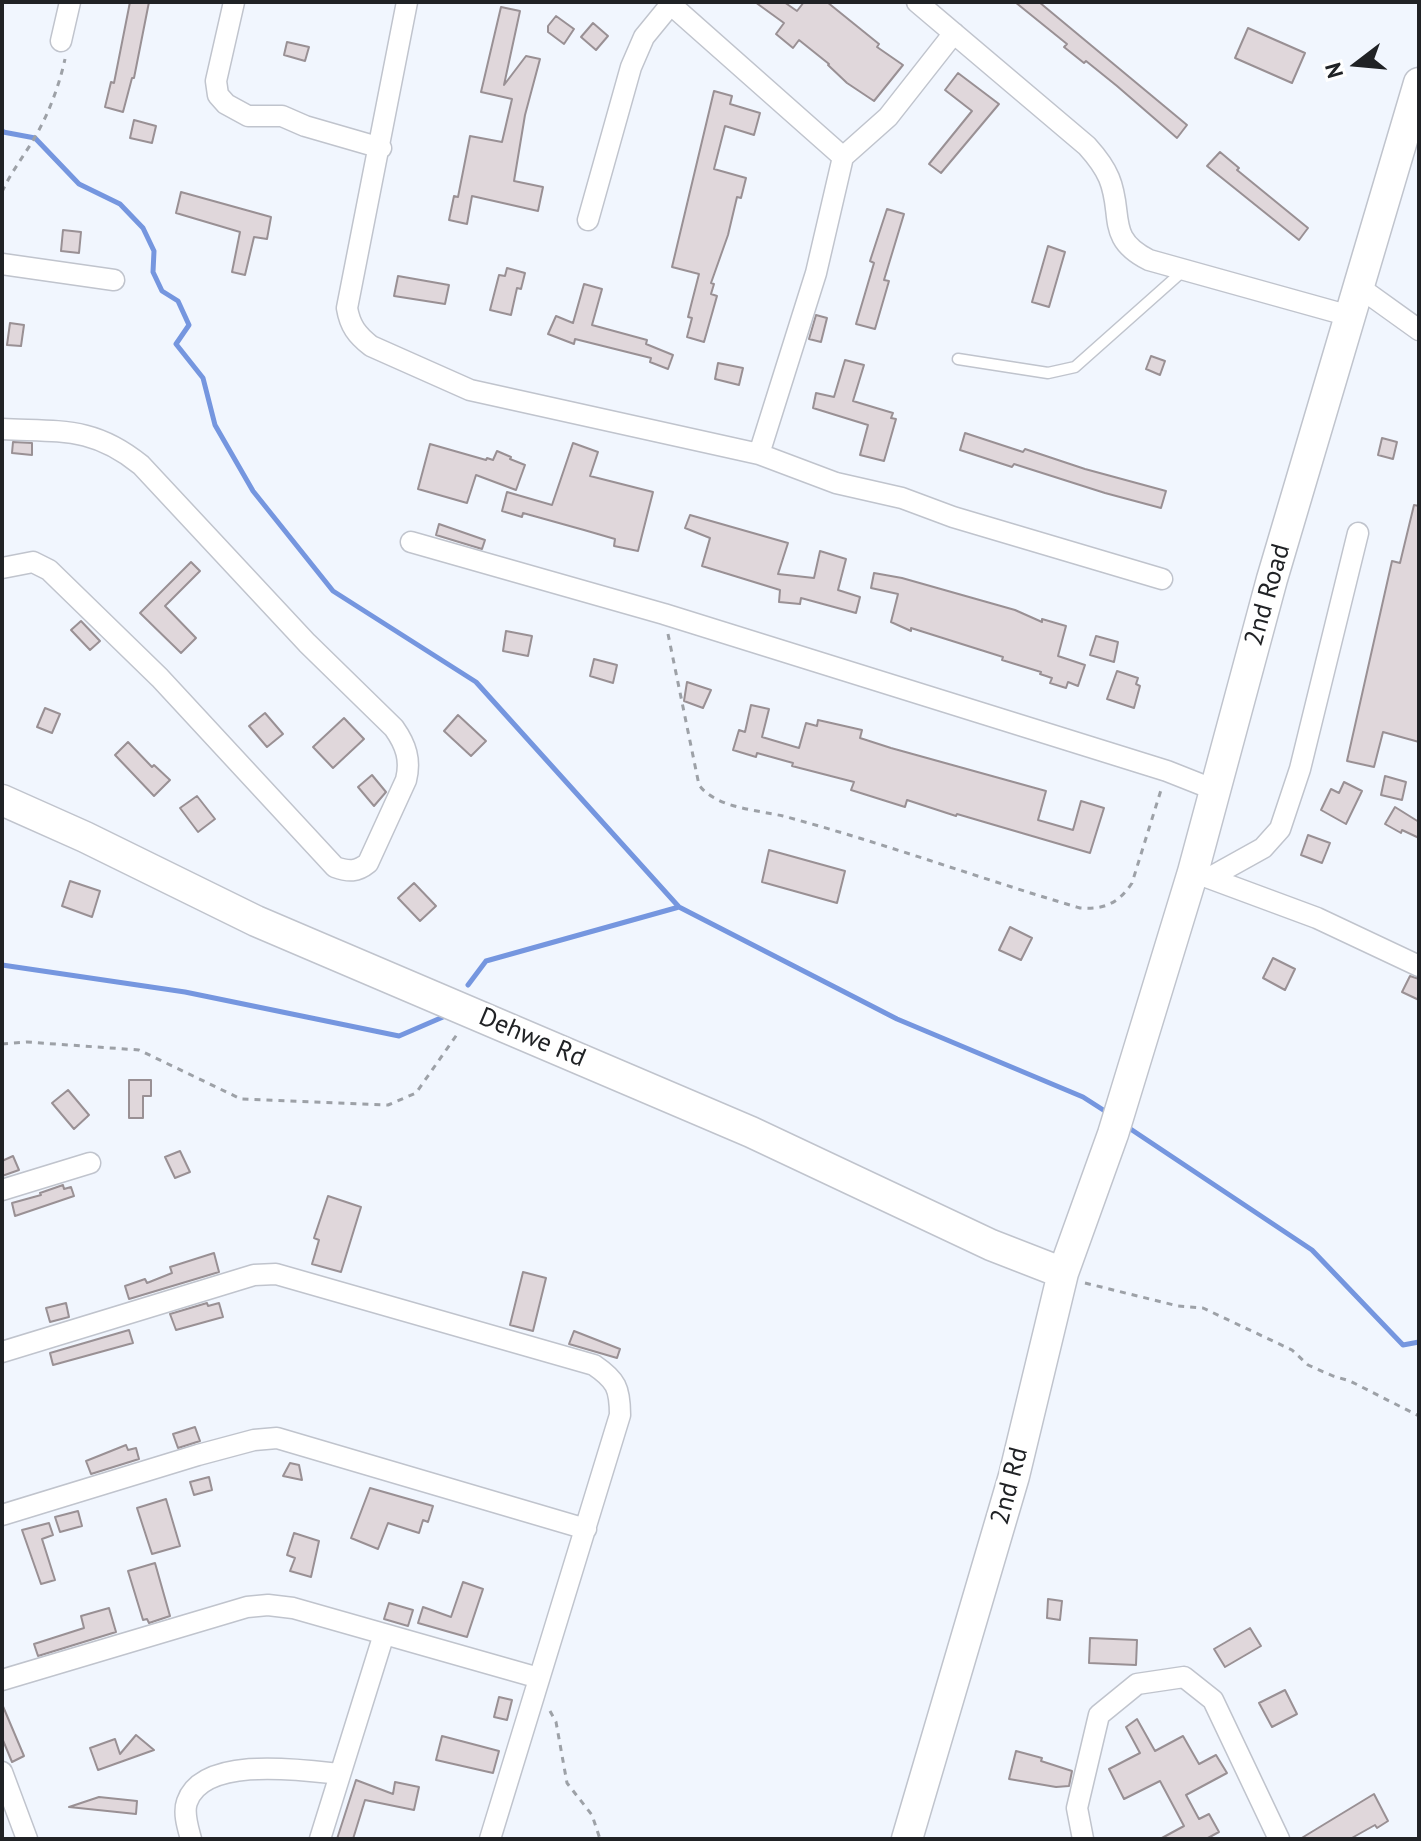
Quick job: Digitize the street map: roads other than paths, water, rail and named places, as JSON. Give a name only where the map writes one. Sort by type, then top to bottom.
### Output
[{"type":"street","points":[[61,41],[70,2]]},
{"type":"street","points":[[234,2],[216,81],[218,95],[226,104],[248,116],[282,116],[305,126],[381,148]]},
{"type":"street","points":[[407,2],[381,148],[347,308],[349,322],[358,336],[371,346],[470,390],[759,454],[836,483],[902,498],[1162,579]]},
{"type":"street","points":[[917,2],[1087,146],[1101,162],[1111,181],[1117,227],[1123,241],[1134,253],[1184,269],[1355,301],[1419,330]]},
{"type":"street","points":[[588,220],[631,67],[644,37],[670,3],[843,157]]},
{"type":"street","points":[[759,454],[816,273],[843,157],[888,117],[954,33]]},
{"type":"street","name":"2nd Road","points":[[1117,1121],[1201,875],[1215,790],[1272,579],[1419,83]]},
{"type":"street","points":[[2,264],[114,280]]},
{"type":"street","points":[[2,429],[88,435],[122,450],[141,465],[307,643],[394,728],[402,739],[409,767],[368,863],[359,870],[335,867],[160,678],[49,570],[33,562],[2,568]]},
{"type":"street","points":[[1201,875],[1263,848],[1280,829],[1300,769],[1358,533]]},
{"type":"street","points":[[411,542],[664,614],[1167,771],[1215,790]]},
{"type":"street","name":"Dehwe Rd","points":[[2,800],[256,921],[751,1132],[991,1245],[1063,1273]]},
{"type":"street","points":[[1201,875],[1317,918],[1419,966]]},
{"type":"street","name":"2nd Rd","points":[[907,1839],[1014,1476],[1063,1273],[1117,1121]]},
{"type":"street","points":[[2,1190],[90,1163]]},
{"type":"street","points":[[2,1352],[254,1275],[276,1274],[594,1365],[611,1377],[620,1395],[620,1415],[490,1839]]},
{"type":"street","points":[[2,1515],[198,1455],[254,1440],[277,1438],[586,1529]]},
{"type":"street","points":[[2,1680],[247,1607],[268,1605],[293,1608],[539,1678]]},
{"type":"street","points":[[320,1839],[384,1634]]},
{"type":"street","points":[[1083,1839],[1077,1808],[1099,1715],[1137,1684],[1184,1677],[1213,1700],[1279,1839]]},
{"type":"street","points":[[191,1839],[186,1822],[186,1803],[195,1789],[214,1778],[264,1767],[340,1774]]},
{"type":"street","points":[[2,1772],[27,1839]]},
{"type":"lane","points":[[958,359],[1048,373],[1075,367],[1184,269]]},
{"type":"waterway","points":[[2,130],[35,138],[79,184],[120,204],[143,228],[154,251],[153,272],[162,291],[178,301],[189,325],[176,344],[203,378],[215,425],[253,491],[333,591],[476,682],[679,907],[897,1019],[1083,1097],[1108,1113]]},
{"type":"waterway","points":[[468,985],[486,961],[679,907]]},
{"type":"waterway","points":[[2,965],[185,992],[399,1036],[443,1017]]},
{"type":"waterway","points":[[1126,1126],[1312,1250],[1403,1345],[1419,1342]]}]
